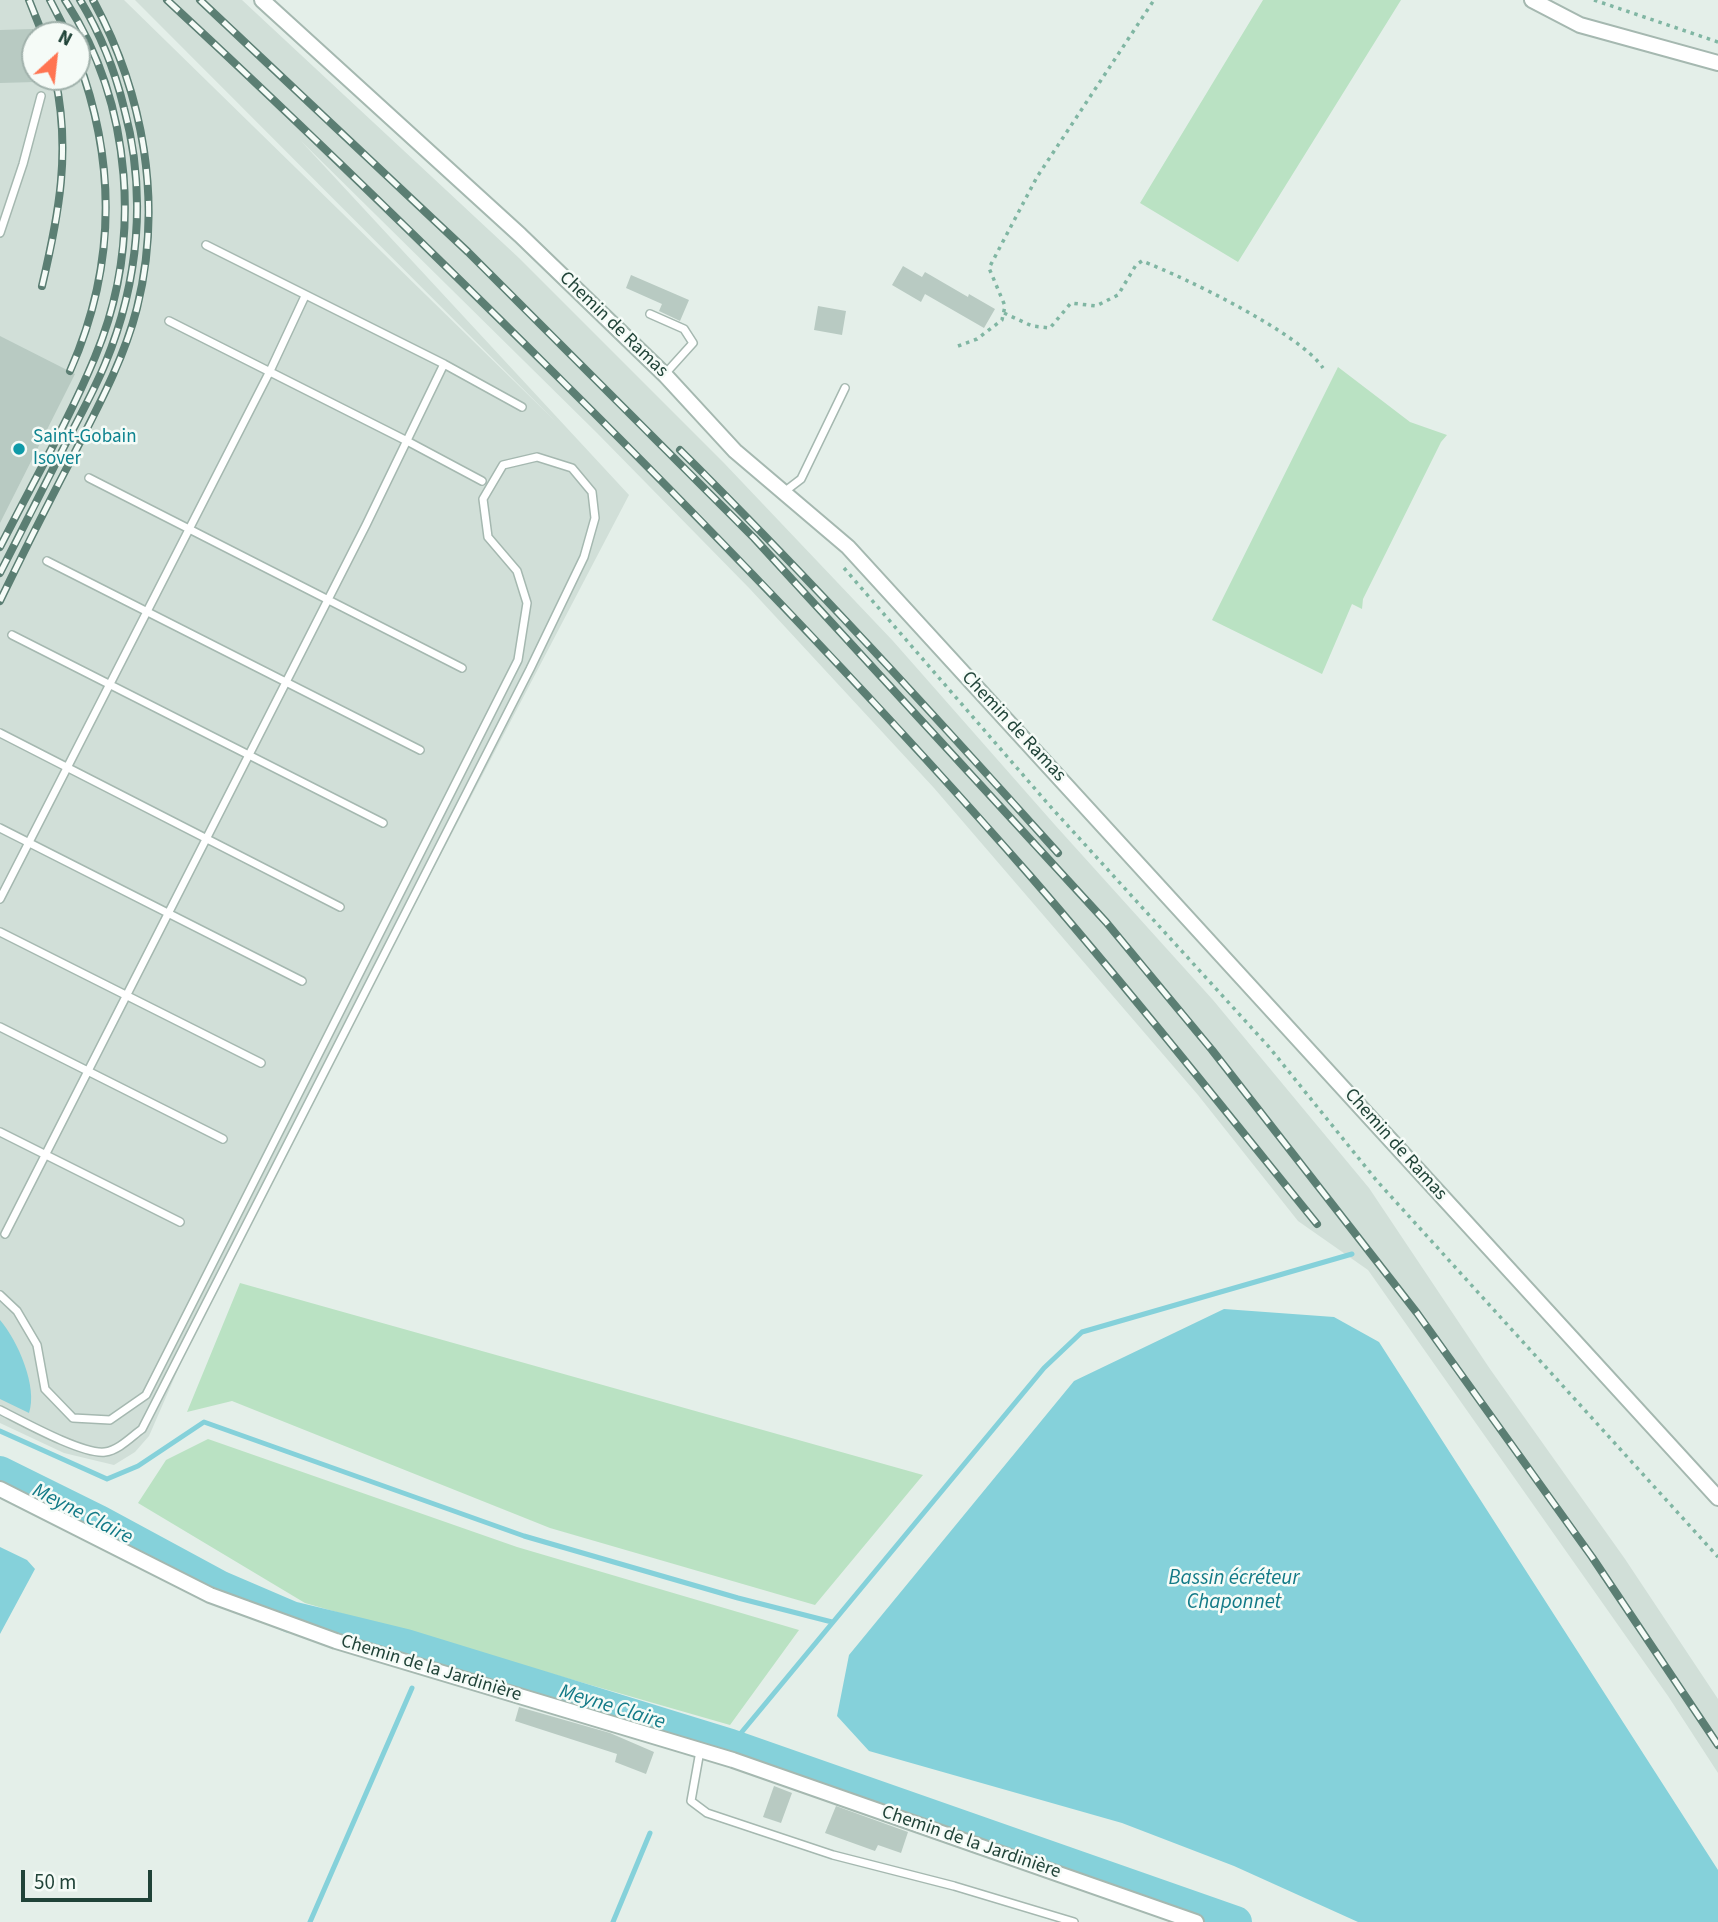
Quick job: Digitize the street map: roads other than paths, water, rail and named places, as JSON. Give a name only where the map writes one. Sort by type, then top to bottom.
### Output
[{"type":"street","name":"Chemin de Ramas","points":[[262,0],[520,235],[665,375],[735,451],[848,547],[1718,1499]]},
{"type":"street","points":[[1532,0],[1580,25],[1718,63]]},
{"type":"street","name":"Chemin de la Jardinière","points":[[0,1489],[222,1599],[336,1641],[700,1750],[1195,1922]]},
{"type":"lane","points":[[0,233],[23,164],[41,96]]},
{"type":"lane","points":[[206,245],[444,364],[522,407]]},
{"type":"lane","points":[[0,900],[270,371],[305,296]]},
{"type":"lane","points":[[650,314],[684,329],[692,343],[665,375]]},
{"type":"lane","points":[[170,321],[482,481]]},
{"type":"lane","points":[[5,1234],[328,599],[444,364]]},
{"type":"lane","points":[[784,492],[801,479],[845,388]]},
{"type":"lane","points":[[0,1295],[17,1311],[37,1345],[45,1389],[73,1418],[110,1420],[146,1395],[518,660],[527,603],[517,570],[488,537],[483,499],[503,466],[537,457],[572,468],[592,492],[595,517],[584,557],[530,669],[142,1429],[119,1446],[104,1452],[82,1448],[0,1410]]},
{"type":"lane","points":[[89,478],[462,667]]},
{"type":"lane","points":[[47,561],[419,750]]},
{"type":"lane","points":[[12,635],[383,822]]},
{"type":"lane","points":[[0,733],[340,907]]},
{"type":"lane","points":[[0,828],[302,981]]},
{"type":"lane","points":[[0,932],[261,1063]]},
{"type":"lane","points":[[0,1027],[223,1139]]},
{"type":"lane","points":[[0,1132],[180,1222]]},
{"type":"lane","points":[[700,1750],[691,1801],[706,1813],[833,1856],[954,1886],[1074,1922]]},
{"type":"water","name":"Bassin écréteur Chaponnet","points":[[1224,1309],[1334,1317],[1379,1342],[1718,1870],[1718,1922],[1358,1922],[1234,1866],[1122,1823],[869,1751],[837,1716],[849,1655],[1074,1381]]},
{"type":"water","points":[[0,1320],[25,1365],[31,1390],[29,1413],[0,1399]]},
{"type":"water","points":[[0,1547],[27,1560],[35,1569],[0,1634]]},
{"type":"waterway","points":[[731,1745],[1044,1368],[1082,1332],[1352,1254]]},
{"type":"waterway","points":[[0,1431],[107,1479],[138,1466],[204,1422],[524,1536],[738,1598],[832,1622]]},
{"type":"waterway","name":"Meyne Claire","points":[[0,1472],[99,1521],[221,1587],[291,1617],[406,1645],[731,1745],[1236,1922]]},
{"type":"waterway","points":[[310,1922],[412,1688]]},
{"type":"waterway","points":[[613,1922],[650,1833]]},
{"type":"railway","points":[[29,0],[37,21]]},
{"type":"railway","points":[[50,0],[61,21]]},
{"type":"railway","points":[[0,547],[62,429],[95,357],[110,313],[120,268],[125,221],[117,129],[105,84],[88,41],[65,0]]},
{"type":"railway","points":[[0,573],[100,375],[117,333],[132,269],[137,205],[131,140],[111,66],[80,0]]},
{"type":"railway","points":[[0,601],[118,364],[132,327],[145,268],[148,189],[144,150],[125,73],[93,0]]},
{"type":"railway","points":[[167,0],[363,186],[556,375],[858,685],[1069,921],[1317,1224]]},
{"type":"railway","points":[[200,0],[468,252],[754,538],[1106,922],[1212,1050],[1417,1313],[1592,1557],[1718,1745]]},
{"type":"railway","points":[[42,286],[61,182],[62,131],[58,91]]},
{"type":"railway","points":[[70,371],[96,293],[106,215],[99,136],[88,91]]},
{"type":"railway","points":[[680,450],[872,649],[1058,853]]},
{"type":"place","name":"Saint-Gobain Isover","points":[[19,449]]}]
